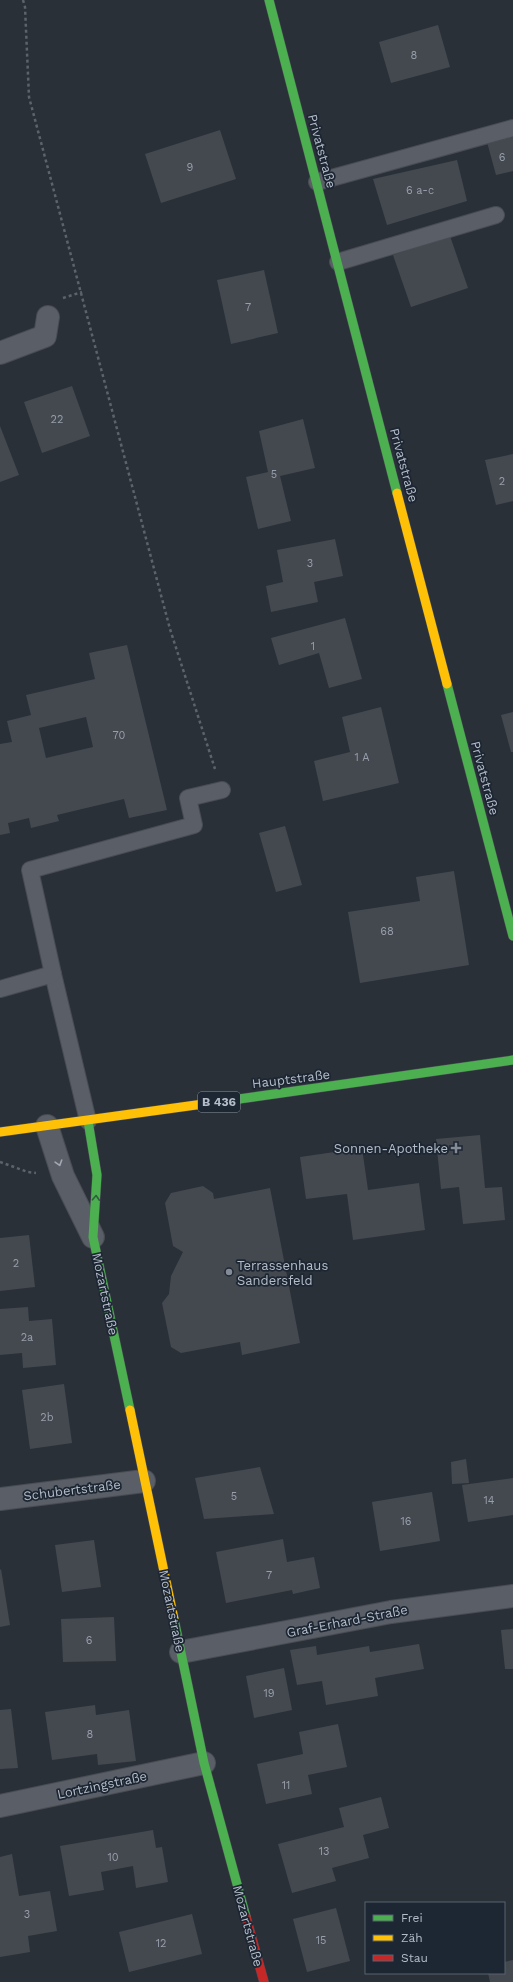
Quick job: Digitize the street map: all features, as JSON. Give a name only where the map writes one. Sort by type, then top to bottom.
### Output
[{"type":"street","name":"Privatstraße","points":[[269,0],[513,936]]},
{"type":"street","points":[[0,353],[45,336],[48,317]]},
{"type":"street","name":"Hauptstraße","points":[[0,1132],[88,1121],[513,1060]]},
{"type":"street","name":"Mozartstraße","points":[[88,1121],[96,1175],[94,1236],[144,1481],[204,1763],[264,1982]]},
{"type":"street","name":"Mozartstraße","points":[[47,1126],[63,1176],[94,1236]]},
{"type":"street","name":"Schubertstraße","points":[[0,1499],[144,1481]]},
{"type":"street","name":"Graf-Erhard-Straße","points":[[181,1652],[391,1612],[513,1596]]},
{"type":"street","name":"Lortzingstraße","points":[[0,1806],[204,1763]]},
{"type":"lane","points":[[317,182],[513,128]]},
{"type":"lane","points":[[338,262],[496,215]]},
{"type":"lane","points":[[88,1121],[30,870],[194,825],[188,798],[222,790]]},
{"type":"lane","points":[[0,988],[53,974]]},
{"type":"path","points":[[23,0],[25,7],[29,97],[170,629],[222,790]]},
{"type":"building","points":[[438,25],[450,67],[391,83],[379,42]]},
{"type":"building","points":[[220,130],[236,179],[161,203],[145,154]]},
{"type":"building","points":[[513,137],[513,171],[496,175],[487,142]]},
{"type":"building","points":[[457,160],[467,201],[387,225],[373,179]]},
{"type":"building","points":[[450,236],[468,288],[411,307],[393,255]]},
{"type":"building","points":[[264,270],[278,333],[231,344],[217,280]]},
{"type":"building","points":[[72,386],[90,436],[42,453],[24,402]]},
{"type":"building","points":[[303,419],[315,468],[280,476],[291,521],[258,529],[246,477],[268,472],[259,431]]},
{"type":"building","points":[[0,426],[19,475],[0,482]]},
{"type":"building","points":[[513,454],[513,501],[496,505],[485,460]]},
{"type":"building","points":[[335,539],[343,576],[314,582],[318,602],[271,612],[266,586],[283,582],[277,550]]},
{"type":"building","points":[[345,618],[362,679],[329,688],[319,653],[279,665],[271,638]]},
{"type":"building","points":[[127,645],[167,810],[129,818],[124,799],[57,815],[59,821],[31,828],[29,818],[8,823],[10,833],[0,835],[0,744],[12,742],[7,721],[31,715],[26,695],[95,679],[89,653]],"holes":[[[86,717],[93,747],[46,758],[39,728]]]},
{"type":"building","points":[[381,707],[399,783],[323,801],[314,761],[350,752],[342,717]]},
{"type":"building","points":[[513,712],[513,752],[511,752],[501,715]]},
{"type":"building","points":[[285,826],[302,885],[276,892],[259,833]]},
{"type":"building","points":[[454,871],[469,965],[360,983],[348,912],[420,901],[416,877]]},
{"type":"building","points":[[480,1135],[485,1188],[502,1187],[505,1220],[463,1224],[459,1187],[441,1189],[436,1139]]},
{"type":"building","points":[[362,1148],[368,1190],[419,1183],[425,1230],[353,1240],[347,1194],[306,1199],[300,1157]]},
{"type":"building","name":"Terrassenhaus Sandersfeld","points":[[203,1186],[213,1193],[214,1199],[270,1188],[300,1343],[242,1355],[240,1342],[181,1353],[171,1347],[162,1303],[169,1294],[171,1276],[183,1252],[173,1246],[165,1203],[171,1193]]},
{"type":"building","points":[[29,1235],[35,1287],[0,1291],[0,1238]]},
{"type":"building","points":[[28,1307],[29,1321],[52,1319],[56,1365],[23,1368],[22,1353],[0,1355],[0,1309]]},
{"type":"building","points":[[64,1384],[72,1443],[30,1449],[22,1390]]},
{"type":"building","points":[[466,1459],[469,1483],[452,1484],[451,1462]]},
{"type":"building","points":[[260,1467],[274,1514],[204,1519],[195,1478]]},
{"type":"building","points":[[513,1478],[513,1515],[468,1522],[462,1485]]},
{"type":"building","points":[[432,1492],[440,1541],[380,1551],[372,1502]]},
{"type":"building","points":[[283,1539],[287,1562],[314,1557],[320,1588],[293,1594],[292,1590],[226,1603],[216,1552]]},
{"type":"building","points":[[94,1540],[101,1587],[62,1592],[55,1545]]},
{"type":"building","points":[[1,1569],[10,1625],[0,1627],[0,1570]]},
{"type":"building","points":[[114,1617],[116,1661],[63,1662],[61,1619]]},
{"type":"building","points":[[513,1629],[513,1669],[505,1669],[501,1630]]},
{"type":"building","points":[[419,1644],[424,1669],[375,1678],[378,1696],[326,1705],[322,1681],[297,1685],[290,1650],[316,1646],[317,1655],[369,1646],[370,1652]]},
{"type":"building","points":[[284,1668],[292,1710],[254,1718],[246,1676]]},
{"type":"building","points":[[95,1705],[96,1715],[129,1710],[136,1761],[98,1765],[97,1754],[52,1760],[45,1712]]},
{"type":"building","points":[[11,1709],[18,1768],[0,1769],[0,1710]]},
{"type":"building","points":[[338,1724],[347,1767],[308,1775],[312,1794],[266,1804],[257,1764],[303,1754],[299,1732]]},
{"type":"building","points":[[381,1797],[389,1828],[363,1835],[369,1858],[332,1868],[336,1881],[292,1893],[278,1844],[344,1827],[339,1808]]},
{"type":"building","points":[[153,1830],[156,1848],[162,1847],[168,1882],[136,1888],[133,1866],[101,1872],[104,1890],[69,1896],[60,1846]]},
{"type":"building","points":[[12,1854],[19,1896],[50,1891],[57,1931],[28,1936],[30,1952],[0,1957],[0,1857]]},
{"type":"building","points":[[336,1908],[350,1961],[307,1972],[293,1919]]},
{"type":"building","points":[[192,1914],[202,1954],[129,1972],[119,1932]]},
{"type":"building","points":[[513,1960],[513,1982],[490,1982],[488,1974],[505,1974],[505,1962]]},
{"type":"traffic: fast","points":[[269,0],[397,493]]},
{"type":"traffic: fast","points":[[447,684],[513,936]]},
{"type":"traffic: fast","points":[[225,1101],[513,1060]]},
{"type":"traffic: fast","points":[[88,1121],[97,1175],[93,1237],[130,1410]]},
{"type":"traffic: fast","points":[[174,1619],[204,1763],[246,1917]]},
{"type":"traffic: slow","points":[[397,493],[447,684]]},
{"type":"traffic: slow","points":[[0,1132],[225,1101]]},
{"type":"traffic: slow","points":[[130,1410],[174,1619]]},
{"type":"traffic: jam","points":[[246,1917],[264,1982]]},
{"type":"place","name":"Sonnen-Apotheke","points":[[456,1148]]},
{"type":"place","name":"Terrassenhaus Sandersfeld","points":[[229,1272]]}]
